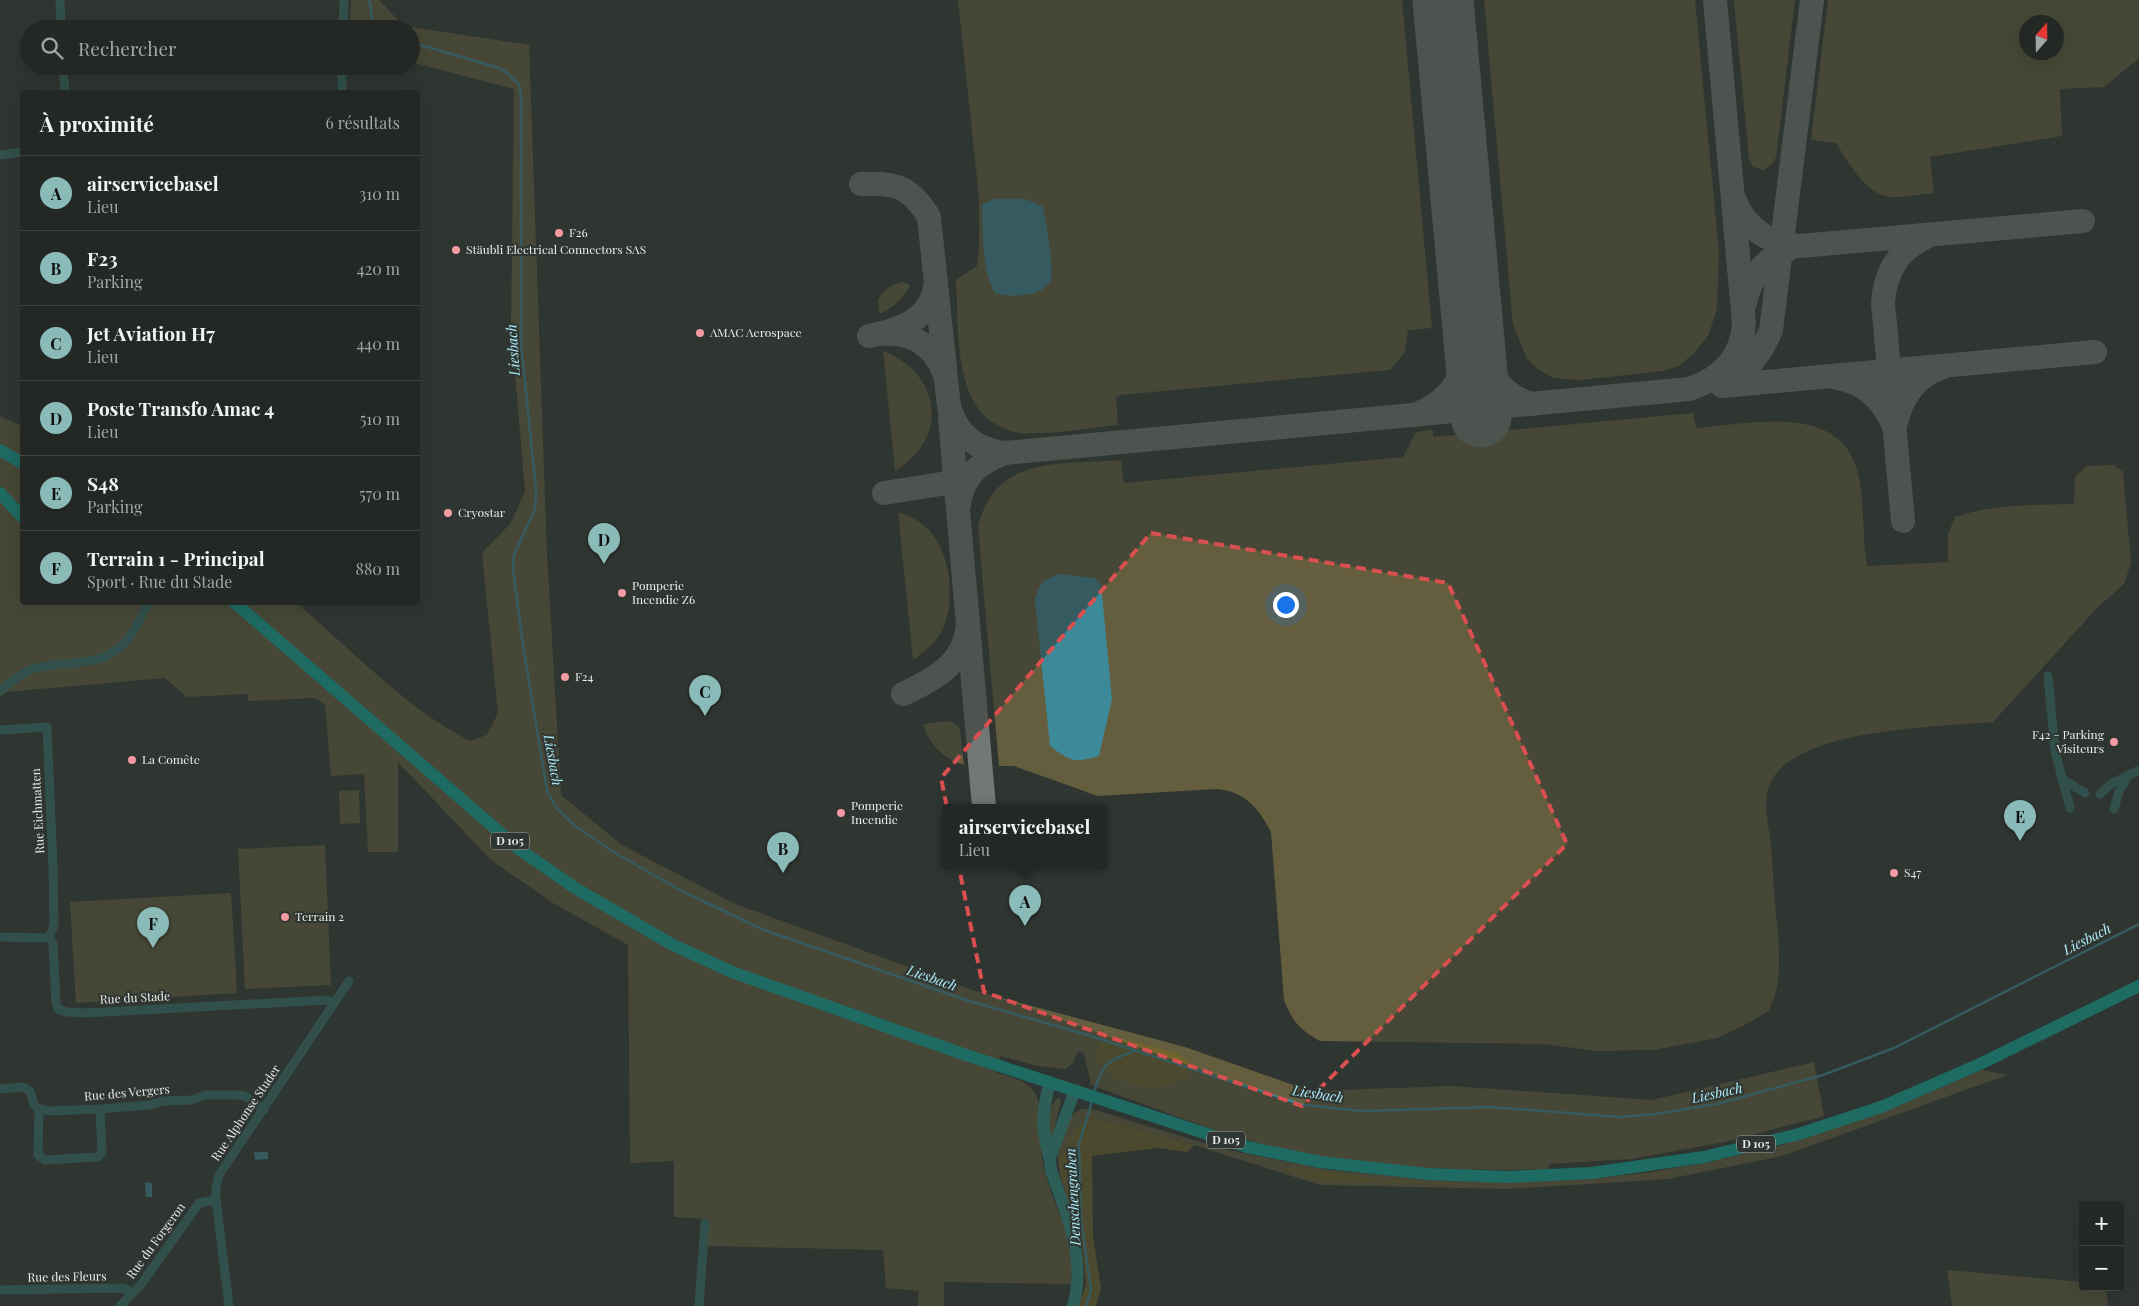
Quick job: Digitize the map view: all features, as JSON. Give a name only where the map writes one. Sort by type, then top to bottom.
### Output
[{"type":"main road","points":[[0,450],[20,462]]},
{"type":"main road","points":[[0,493],[20,515]]},
{"type":"main road","name":"D 105","points":[[237,605],[519,849],[575,888],[672,945],[732,972],[926,1041],[1247,1147],[1355,1167],[1477,1176],[1591,1173],[1704,1157],[1799,1134],[1881,1107],[1980,1064],[2139,986]]},
{"type":"street","points":[[60,0],[61,20]]},
{"type":"street","points":[[343,20],[344,0]]},
{"type":"street","points":[[64,75],[65,90]]},
{"type":"street","points":[[342,75],[342,90]]},
{"type":"street","points":[[0,155],[20,152]]},
{"type":"street","points":[[139,618],[141,605]]},
{"type":"street","points":[[0,691],[16,678],[31,670],[88,664],[105,657],[120,647],[132,634],[147,605]]},
{"type":"street","points":[[2048,676],[2055,751],[2070,808]]},
{"type":"street","name":"Rue Eichmatten","points":[[0,730],[47,728],[54,925],[49,938]]},
{"type":"street","points":[[2100,794],[2111,784],[2139,770]]},
{"type":"street","points":[[2114,809],[2119,791],[2128,777]]},
{"type":"street","points":[[2064,780],[2086,793]]},
{"type":"street","points":[[0,938],[49,938]]},
{"type":"street","name":"Rue du Stade","points":[[49,938],[53,943],[56,1003],[58,1009],[66,1012],[88,1013],[327,1000],[334,1003]]},
{"type":"street","name":"Rue Alphonse Studer","points":[[229,1306],[216,1200],[219,1175],[349,980]]},
{"type":"street","points":[[1050,1082],[1044,1116],[1044,1137],[1050,1158],[1051,1170],[1077,1248],[1079,1273],[1073,1306]]},
{"type":"street","points":[[0,1089],[23,1088],[30,1091],[34,1105],[39,1109],[38,1155],[45,1160],[98,1157],[102,1152],[100,1109]]},
{"type":"street","points":[[1050,1158],[1080,1092]]},
{"type":"street","name":"Rue des Vergers","points":[[39,1109],[100,1109],[150,1105],[163,1101],[191,1100],[206,1095],[237,1095],[245,1096],[264,1110]]},
{"type":"street","name":"Rue du Forgeron","points":[[120,1306],[133,1293],[199,1203],[216,1200]]},
{"type":"street","points":[[699,1306],[705,1223]]},
{"type":"street","name":"Rue des Fleurs","points":[[0,1290],[124,1288],[133,1293]]},
{"type":"highlighted area","points":[[1151,533],[1448,583],[1567,844],[1302,1106],[984,992],[941,778]]},
{"type":"shaded area","points":[[351,0],[379,0],[398,20],[350,20]]},
{"type":"shaded area","points":[[958,0],[1402,0],[1432,328],[1408,330],[1405,352],[1390,370],[1120,395],[1116,397],[1118,425],[1057,432],[1020,433],[1002,427],[986,417],[974,402],[966,384],[961,363],[959,341],[956,280],[977,266],[979,198]]},
{"type":"shaded area","points":[[1484,0],[1695,0],[1719,253],[1717,309],[1708,336],[1694,353],[1679,366],[1663,371],[1580,380],[1553,378],[1538,369],[1527,359],[1513,325]]},
{"type":"shaded area","points":[[1734,0],[1795,0],[1776,157],[1773,163],[1764,170],[1753,167],[1749,159]]},
{"type":"shaded area","points":[[1828,0],[2139,0],[2139,58],[2104,87],[2060,89],[2062,136],[1930,157],[1934,193],[1895,197],[1872,190],[1858,176],[1836,143],[1811,140]]},
{"type":"shaded area","points":[[420,28],[529,45],[547,554],[561,795],[622,845],[735,904],[972,990],[1185,1047],[1311,1091],[1452,1086],[1652,1100],[1814,1062],[1824,1116],[1725,1142],[1631,1159],[1549,1164],[1548,1169],[1487,1170],[1394,1166],[1333,1159],[1276,1148],[1170,1114],[1091,1085],[1084,1053],[1078,1051],[1073,1063],[1065,1069],[1038,1066],[1001,1056],[995,1072],[1027,1085],[1035,1093],[1038,1100],[1041,1116],[1042,1157],[1050,1190],[1070,1249],[1072,1266],[1071,1284],[944,1282],[944,1306],[918,1306],[919,1291],[886,1288],[883,1250],[708,1246],[708,1219],[674,1217],[674,1161],[630,1163],[628,945],[553,903],[491,860],[398,762],[398,852],[368,852],[364,774],[331,776],[325,705],[315,698],[248,701],[248,694],[187,697],[165,678],[6,692],[0,697],[0,416],[20,425],[20,605],[299,605],[380,677],[424,713],[470,741],[487,735],[498,713],[482,553],[510,524],[525,492],[511,326],[514,89],[420,64]]},
{"type":"shaded area","points":[[903,282],[910,285],[901,299],[879,314],[878,299],[881,295],[892,286]]},
{"type":"shaded area","points":[[883,351],[903,361],[917,375],[927,390],[931,407],[930,425],[924,442],[912,457],[895,471]]},
{"type":"shaded area","points":[[1693,413],[1696,428],[1741,423],[1791,422],[1814,426],[1833,435],[1849,451],[1858,474],[1862,497],[1867,566],[1948,562],[1948,534],[1955,517],[1999,507],[2074,504],[2075,477],[2086,466],[2113,465],[2123,472],[2131,563],[2124,584],[2098,607],[1993,722],[1904,729],[1869,734],[1835,742],[1805,752],[1782,767],[1769,786],[1766,806],[1779,944],[1777,986],[1769,1011],[1743,1026],[1717,1038],[1654,1050],[1596,1051],[1544,1044],[1320,1041],[1307,1033],[1298,1024],[1290,1014],[1284,1000],[1271,832],[1261,815],[1249,802],[1235,793],[1216,789],[1098,796],[1014,766],[999,766],[978,527],[987,503],[999,486],[1015,475],[1033,468],[1054,464],[1121,460],[1124,483],[1403,457],[1416,432],[1432,430],[1434,437]]},
{"type":"shaded area","points":[[898,512],[917,521],[933,535],[944,557],[950,584],[948,611],[940,634],[928,648],[913,660]]},
{"type":"shaded area","points":[[949,721],[958,726],[960,731],[964,765],[949,759],[938,750],[929,738],[923,724]]},
{"type":"shaded area","points":[[359,790],[360,823],[340,824],[339,791]]},
{"type":"shaded area","name":"Terrain 2","points":[[325,845],[331,985],[245,989],[238,849]]},
{"type":"shaded area","points":[[231,893],[237,993],[76,1003],[70,902]]},
{"type":"shaded area","points":[[1115,1037],[1174,1052],[1189,1061],[1185,1079],[1152,1090],[1114,1078],[1094,1059],[1098,1044]]},
{"type":"shaded area","points":[[1982,1070],[2007,1075],[1782,1156],[1668,1179],[1507,1189],[1320,1185],[1194,1145],[1094,1118],[1078,1125],[1058,1158],[1063,1131],[1070,1118],[1081,1109],[1092,1109],[1223,1149],[1329,1170],[1437,1180],[1593,1178],[1645,1173],[1704,1163],[1779,1146],[1890,1109]]},
{"type":"shaded area","points":[[1059,1098],[1061,1101],[1051,1143],[1048,1125],[1049,1112],[1054,1101]]},
{"type":"shaded area","points":[[1094,1118],[1194,1145],[1187,1152],[1158,1148],[1092,1156],[1093,1237],[1101,1288],[1096,1306],[1079,1306],[1086,1284],[1082,1247],[1060,1175],[1058,1158],[1078,1125]]},
{"type":"shaded area","points":[[1293,1167],[1376,1179],[1499,1186],[1319,1181],[1286,1171],[1285,1168]]},
{"type":"shaded area","points":[[1947,1270],[2079,1282],[2079,1291],[2106,1291],[2108,1306],[1952,1306]]},
{"type":"water","points":[[995,199],[1025,199],[1042,206],[1046,221],[1052,273],[1047,285],[1035,293],[1018,296],[1001,295],[995,293],[990,283],[985,262],[982,204]]},
{"type":"water","points":[[1059,574],[1095,578],[1101,584],[1112,699],[1099,756],[1084,760],[1068,758],[1050,746],[1035,600],[1038,590],[1043,583]]},
{"type":"water","points":[[254,1152],[268,1152],[268,1159],[255,1160]]},
{"type":"water","points":[[145,1182],[152,1183],[152,1197],[146,1197]]},
{"type":"waterway","name":"Liesbach","points":[[369,0],[373,20]]},
{"type":"waterway","name":"Liesbach","points":[[420,45],[502,69],[519,84],[521,95],[521,343],[536,490],[535,509],[514,555],[513,569],[522,638],[547,791],[557,809],[574,825],[615,853],[682,891],[764,930],[969,1001],[1091,1036],[1303,1105],[1362,1111],[1491,1107],[1620,1117],[1656,1114],[1717,1104],[1823,1075],[1894,1048],[2139,924]]},
{"type":"waterway","name":"Denschengraben","points":[[1094,1093],[1100,1075],[1107,1064],[1118,1057],[1135,1051]]},
{"type":"waterway","name":"Denschengraben","points":[[1086,1306],[1091,1290],[1081,1220],[1079,1144],[1092,1101]]},
{"type":"taxiway","points":[[861,184],[883,184],[901,188],[916,199],[929,217],[949,407],[957,426],[969,439],[977,445],[995,451],[1005,453],[1689,389],[1711,379],[1728,365],[1739,346],[1744,323],[1715,0]]},
{"type":"taxiway","points":[[1720,384],[1738,375],[1751,363],[1771,330],[1812,0]]},
{"type":"taxiway","points":[[1735,201],[1746,220],[1760,233],[1779,242],[1800,246],[2083,221]]},
{"type":"taxiway","points":[[1903,521],[1883,303],[1884,291],[1895,262],[1909,247],[1928,236]]},
{"type":"taxiway","points":[[1745,303],[1751,285],[1760,270],[1772,258],[1789,249]]},
{"type":"taxiway","points":[[869,336],[903,326],[921,314],[933,296],[936,283]]},
{"type":"taxiway","points":[[1419,413],[1445,397],[1461,374],[1469,347],[1472,317]]},
{"type":"taxiway","points":[[1474,329],[1480,353],[1493,376],[1511,394],[1533,404]]},
{"type":"taxiway","points":[[885,334],[904,336],[921,343],[935,356],[944,373]]},
{"type":"taxiway","points":[[1722,386],[2095,352]]},
{"type":"taxiway","points":[[1896,422],[1902,404],[1911,389],[1924,376],[1941,368]]},
{"type":"taxiway","points":[[1837,378],[1855,383],[1870,392],[1888,413],[1892,422]]},
{"type":"taxiway","points":[[950,417],[957,501]]},
{"type":"taxiway","points":[[984,804],[958,510],[963,489],[972,474],[978,467],[1005,453]]},
{"type":"taxiway","points":[[884,493],[947,483],[970,473]]},
{"type":"taxiway","points":[[903,694],[935,677],[953,662],[965,641],[967,629]]},
{"type":"runway","points":[[1443,0],[1481,417]]},
{"type":"place","name":"F26","points":[[559,233]]},
{"type":"place","name":"Stäubli Electrical Connectors SAS","points":[[456,250]]},
{"type":"place","name":"AMAC Aerospace","points":[[700,333]]},
{"type":"place","name":"Cryostar","points":[[448,513]]},
{"type":"place","name":"Poste Transfo Amac 4","points":[[604,564]]},
{"type":"place","name":"Pomperie Incendie Z6","points":[[622,593]]},
{"type":"place","name":"F24","points":[[565,677]]},
{"type":"place","name":"Jet Aviation H7","points":[[705,716]]},
{"type":"place","name":"F42 - Parking Visiteurs","points":[[2114,742]]},
{"type":"place","name":"La Comête","points":[[132,760]]},
{"type":"place","name":"Pomperie Incendie","points":[[841,813]]},
{"type":"place","name":"S48","points":[[2020,841]]},
{"type":"place","name":"F23","points":[[783,873]]},
{"type":"place","name":"S47","points":[[1894,873]]},
{"type":"place","name":"Terrain 2","points":[[285,917]]},
{"type":"place","name":"airservicebasel","points":[[1025,926]]},
{"type":"place","name":"Terrain 1 - Principal","points":[[153,948]]}]
